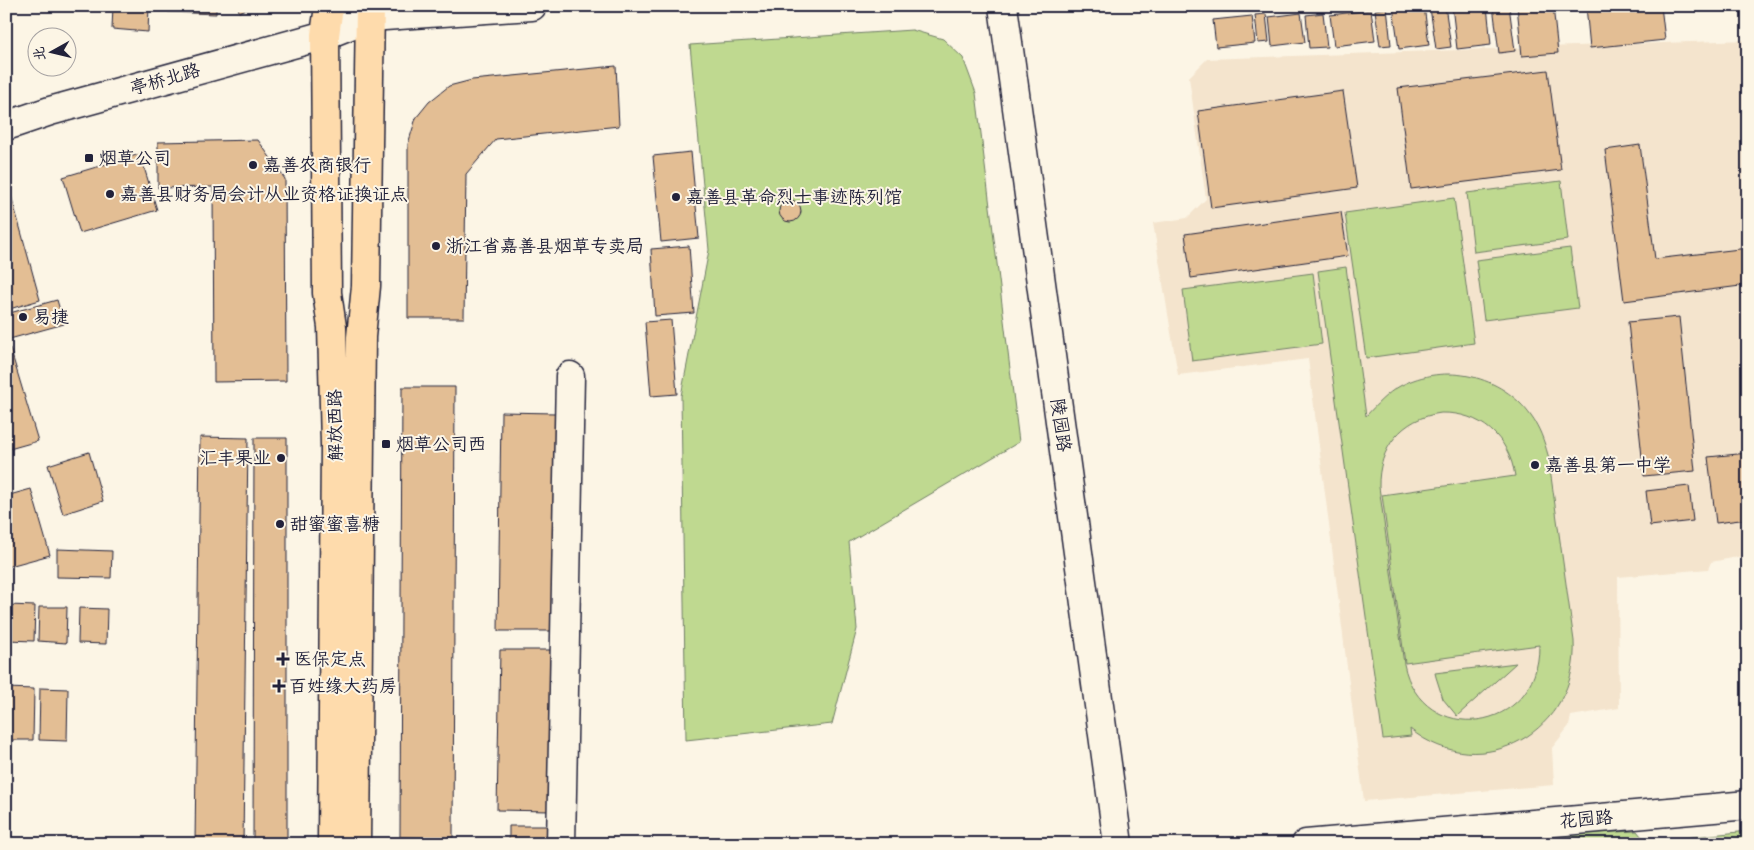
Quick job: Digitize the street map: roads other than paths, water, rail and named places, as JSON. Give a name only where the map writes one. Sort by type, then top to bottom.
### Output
[{"type":"main road","name":"解放西路","points":[[329,6],[325,35],[327,293],[332,327],[335,445],[332,844]]},
{"type":"main road","name":"解放西路","points":[[356,844],[361,356],[366,286],[370,12]]},
{"type":"street","name":"亭桥北路","points":[[6,126],[50,111],[325,35],[370,12],[532,6]]},
{"type":"street","name":"陵园路","points":[[1003,6],[1118,844]]},
{"type":"street","points":[[560,844],[570,376]]},
{"type":"street","name":"花园路","points":[[1306,844],[1748,804]]},
{"type":"place","name":"烟草公司","points":[[89,158]]},
{"type":"place","name":"嘉善农商银行","points":[[253,165]]},
{"type":"place","name":"嘉善县财务局会计从业资格证换证点","points":[[110,194]]},
{"type":"place","name":"嘉善县革命烈士事迹陈列馆","points":[[676,197]]},
{"type":"place","name":"浙江省嘉善县烟草专卖局","points":[[436,246]]},
{"type":"place","name":"易捷","points":[[23,317]]},
{"type":"place","name":"烟草公司西","points":[[386,444]]},
{"type":"place","name":"汇丰果业","points":[[281,458]]},
{"type":"place","name":"嘉善县第一中学","points":[[1535,465]]},
{"type":"place","name":"甜蜜蜜喜糖","points":[[280,524]]},
{"type":"place","name":"医保定点","points":[[283,659]]},
{"type":"place","name":"百姓缘大药房","points":[[279,686]]}]
